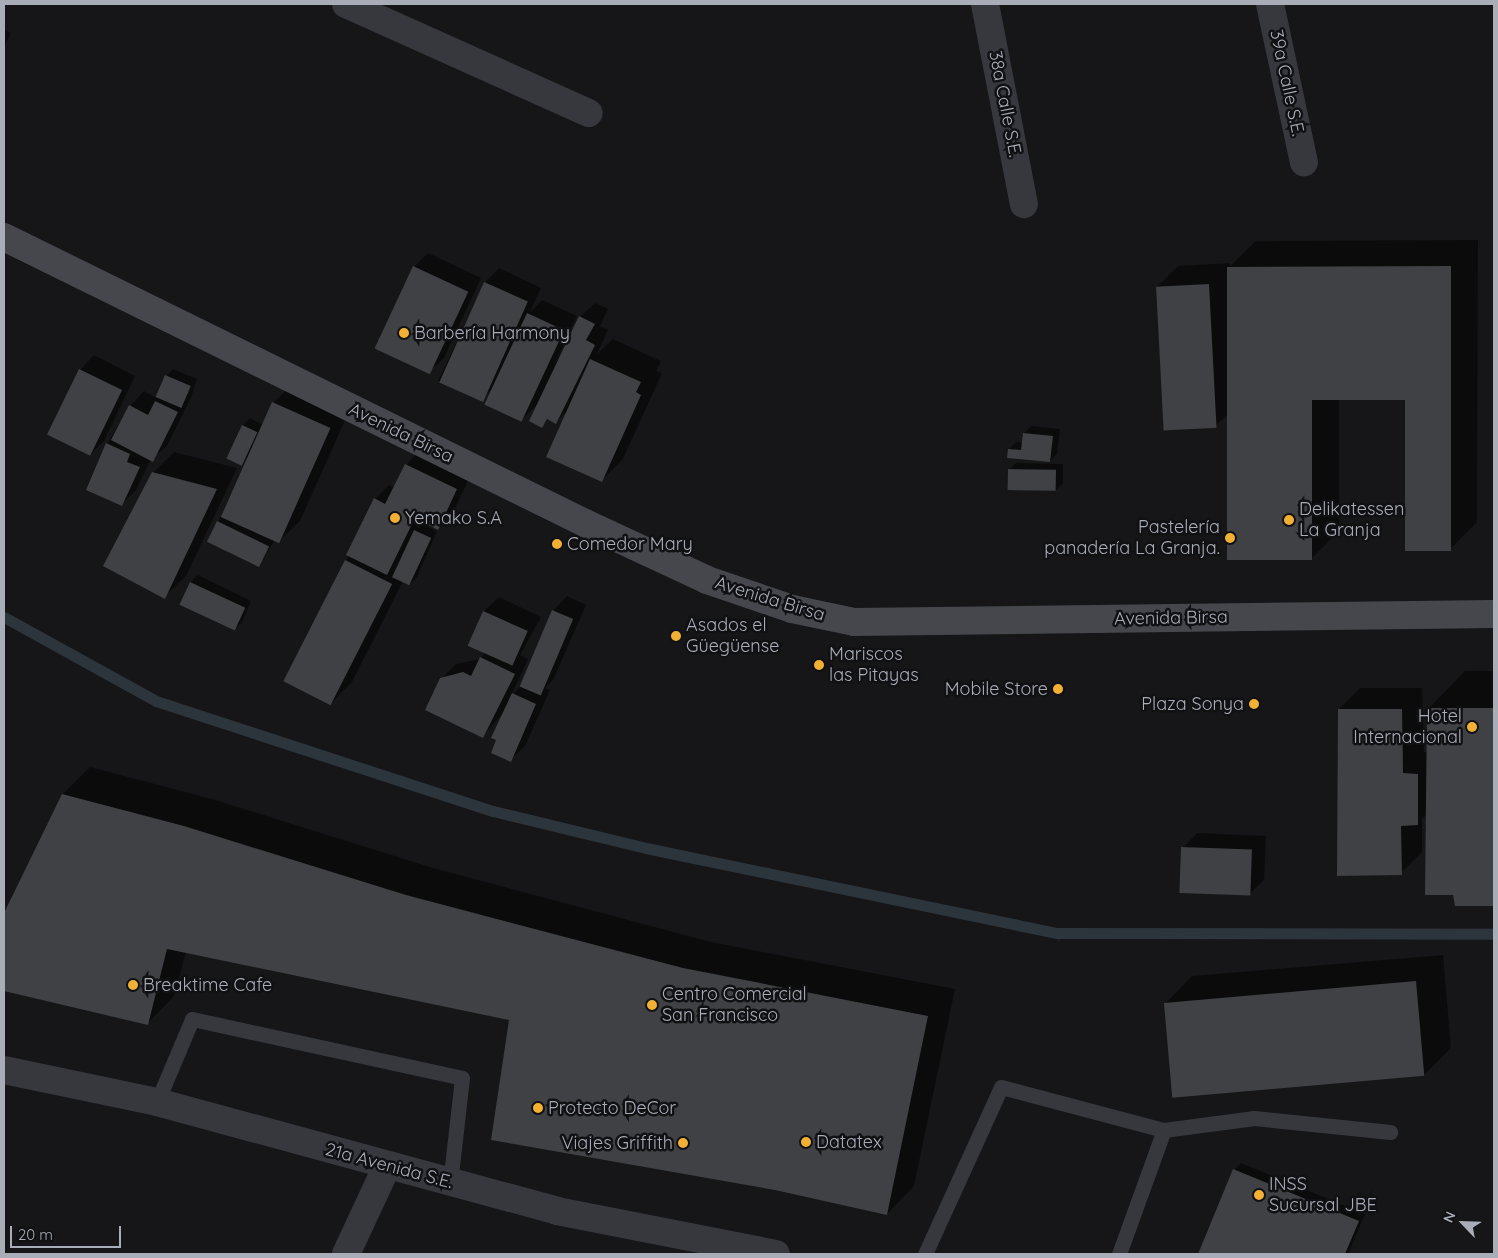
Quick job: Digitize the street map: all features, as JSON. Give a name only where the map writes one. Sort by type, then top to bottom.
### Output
[{"type":"street","points":[[346,4],[589,114]]},
{"type":"street","name":"38a Calle S.E.","points":[[985,4],[1024,204]]},
{"type":"street","name":"39a Calle S.E.","points":[[1270,4],[1304,162]]},
{"type":"street","name":"Avenida Birsa","points":[[4,237],[585,523],[707,580],[792,609],[854,622],[1494,614]]},
{"type":"street","name":"21a Avenida S.E.","points":[[4,1070],[157,1102],[386,1166],[557,1211],[776,1254]]},
{"type":"street","points":[[346,1254],[386,1166]]},
{"type":"lane","points":[[157,1102],[192,1019],[462,1078],[450,1183]]},
{"type":"lane","points":[[925,1254],[1001,1088],[1164,1130],[1254,1118],[1390,1132]]},
{"type":"lane","points":[[1119,1254],[1164,1130]]},
{"type":"building","points":[[413,266],[468,292],[430,374],[375,348]]},
{"type":"building","points":[[1451,266],[1451,551],[1405,551],[1405,400],[1312,400],[1312,560],[1227,560],[1227,267]]},
{"type":"building","points":[[484,282],[528,302],[483,402],[439,382]]},
{"type":"building","points":[[1209,284],[1217,428],[1164,431],[1156,287]]},
{"type":"building","points":[[527,313],[564,330],[521,422],[484,405]]},
{"type":"building","points":[[579,316],[595,324],[586,340],[595,345],[556,424],[547,419],[542,428],[529,421]]},
{"type":"building","points":[[590,359],[641,382],[636,392],[641,395],[602,482],[546,457]]},
{"type":"building","points":[[79,369],[122,390],[90,456],[47,435]]},
{"type":"building","points":[[165,375],[191,386],[181,408],[156,397]]},
{"type":"building","points":[[155,401],[178,412],[153,462],[111,440],[129,405],[148,415]]},
{"type":"building","points":[[272,402],[330,428],[279,543],[221,517]]},
{"type":"building","points":[[242,425],[257,432],[242,466],[226,459]]},
{"type":"building","points":[[1023,433],[1053,436],[1050,462],[1007,458],[1008,449],[1021,450]]},
{"type":"building","points":[[106,443],[130,454],[127,462],[140,467],[122,506],[86,490]]},
{"type":"building","points":[[405,464],[457,489],[438,530],[415,518],[387,575],[346,555],[374,498],[385,504]]},
{"type":"building","points":[[1008,469],[1056,470],[1056,491],[1008,490]]},
{"type":"building","points":[[152,472],[217,489],[165,599],[103,566]]},
{"type":"building","points":[[217,521],[269,546],[259,567],[207,542]]},
{"type":"building","points":[[414,530],[431,538],[409,585],[392,577]]},
{"type":"building","points":[[345,560],[392,584],[330,705],[283,681]]},
{"type":"building","points":[[190,582],[245,608],[235,630],[179,605]]},
{"type":"building","points":[[552,610],[573,619],[541,695],[520,686]]},
{"type":"building","points":[[483,611],[528,631],[512,666],[468,646]]},
{"type":"building","points":[[480,657],[515,674],[483,738],[425,710],[440,678],[463,672],[471,676]]},
{"type":"building","points":[[512,693],[536,704],[511,762],[491,753],[496,740],[491,738]]},
{"type":"building","points":[[1427,708],[1494,708],[1494,906],[1455,906],[1453,895],[1425,895]]},
{"type":"building","points":[[1338,709],[1402,709],[1403,773],[1418,774],[1418,825],[1401,826],[1402,875],[1337,876]]},
{"type":"building","name":"Centro Comercial San Francisco","points":[[62,794],[184,826],[406,895],[683,968],[928,1016],[887,1215],[775,1190],[491,1140],[509,1020],[167,949],[148,1025],[4,991],[4,913]]},
{"type":"building","points":[[1181,847],[1252,849],[1250,895],[1179,893]]},
{"type":"building","points":[[1416,981],[1424,1076],[1172,1098],[1164,1003]]},
{"type":"building","name":"INSS Sucursal JBE","points":[[1233,1169],[1359,1221],[1345,1254],[1198,1254]]},
{"type":"waterway","points":[[4,617],[156,701],[493,811],[646,848],[1058,933],[1494,934]]},
{"type":"place","name":"Barbería Harmony","points":[[404,333]]},
{"type":"place","name":"Yemako S.A","points":[[395,518]]},
{"type":"place","name":"Delikatessen La Granja","points":[[1289,520]]},
{"type":"place","name":"Pastelería panadería La Granja.","points":[[1230,538]]},
{"type":"place","name":"Comedor Mary","points":[[557,544]]},
{"type":"place","name":"Asados el Güegüense","points":[[676,636]]},
{"type":"place","name":"Mariscos las Pitayas","points":[[819,665]]},
{"type":"place","name":"Mobile Store","points":[[1058,689]]},
{"type":"place","name":"Plaza Sonya","points":[[1254,704]]},
{"type":"place","name":"Hotel Internacional","points":[[1472,727]]},
{"type":"place","name":"Breaktime Cafe","points":[[133,985]]},
{"type":"place","name":"Centro Comercial San Francisco","points":[[652,1005]]},
{"type":"place","name":"Protecto DeCor","points":[[538,1108]]},
{"type":"place","name":"Datatex","points":[[806,1142]]},
{"type":"place","name":"Viajes Griffith","points":[[683,1143]]},
{"type":"place","name":"INSS Sucursal JBE","points":[[1259,1195]]}]
